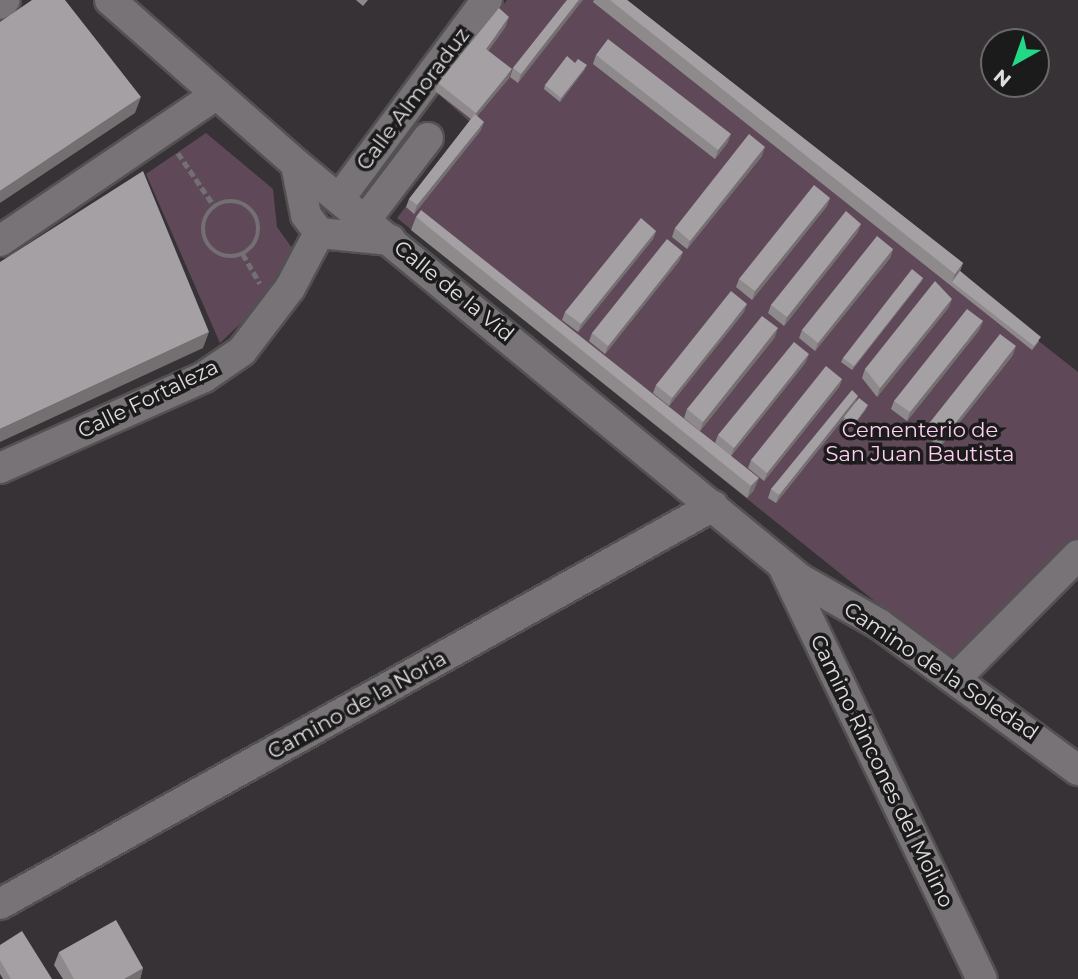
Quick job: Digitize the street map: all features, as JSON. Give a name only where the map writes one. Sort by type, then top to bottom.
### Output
[{"type":"street","points":[[0,4],[5,0]]},
{"type":"street","name":"Calle de la Vid","points":[[110,0],[296,164],[791,571]]},
{"type":"street","name":"Calle Almoraduz","points":[[339,199],[487,0]]},
{"type":"street","points":[[0,241],[164,134],[217,94]]},
{"type":"street","points":[[296,164],[306,215],[328,236],[379,231],[428,138]]},
{"type":"street","name":"Calle Fortaleza","points":[[0,468],[204,377],[242,351],[328,236]]},
{"type":"street","name":"Camino de la Noria","points":[[0,904],[713,506]]},
{"type":"street","points":[[956,678],[1078,555]]},
{"type":"street","name":"Camino de la Soledad","points":[[791,571],[956,678],[1078,770]]},
{"type":"street","name":"Camino Rincones del Molino","points":[[791,571],[982,979]]},
{"type":"path","points":[[164,134],[215,206]]},
{"type":"path","points":[[231,201],[253,211],[259,228],[252,247],[229,257],[213,250],[204,222],[215,206],[231,201]]},
{"type":"green space","name":"Cementerio de San Juan Bautista","points":[[507,0],[605,0],[1078,372],[1078,543],[958,668],[397,218],[471,123],[435,91]]},
{"type":"green space","points":[[206,133],[273,189],[277,227],[295,252],[257,308],[220,343],[146,174]]},
{"type":"building","points":[[32,0],[65,0],[141,97],[0,191],[0,22]]},
{"type":"building","points":[[567,0],[579,0],[521,74],[513,68]]},
{"type":"building","points":[[610,0],[627,0],[963,263],[955,274]]},
{"type":"building","points":[[499,8],[509,17],[486,49],[512,69],[476,113],[438,83]]},
{"type":"building","points":[[608,39],[731,134],[718,150],[596,55]]},
{"type":"building","points":[[567,56],[575,63],[578,59],[587,65],[561,98],[545,85]]},
{"type":"building","points":[[475,114],[484,122],[417,205],[409,199]]},
{"type":"building","points":[[749,134],[765,147],[690,241],[675,228]]},
{"type":"building","points":[[143,171],[209,332],[0,429],[0,262]]},
{"type":"building","points":[[814,185],[830,198],[755,291],[739,279]]},
{"type":"building","points":[[421,210],[759,478],[751,486],[416,217]]},
{"type":"building","points":[[846,211],[861,224],[787,317],[771,305]]},
{"type":"building","points":[[641,218],[656,231],[581,324],[565,312]]},
{"type":"building","points":[[877,236],[893,249],[818,343],[802,330]]},
{"type":"building","points":[[667,239],[683,252],[608,346],[592,333]]},
{"type":"building","points":[[912,269],[923,278],[854,366],[843,358]]},
{"type":"building","points":[[960,271],[1041,337],[1034,346],[952,282]]},
{"type":"building","points":[[935,281],[952,299],[880,388],[865,369]]},
{"type":"building","points":[[731,291],[747,304],[672,398],[656,385]]},
{"type":"building","points":[[967,309],[983,321],[910,412],[894,401]]},
{"type":"building","points":[[762,316],[778,328],[703,422],[687,409]]},
{"type":"building","points":[[1000,334],[1016,346],[943,439],[927,426]]},
{"type":"building","points":[[794,342],[809,354],[734,448],[718,435]]},
{"type":"building","points":[[826,366],[842,379],[767,473],[751,460]]},
{"type":"building","points":[[852,390],[858,396],[779,495],[771,489]]},
{"type":"building","points":[[859,398],[868,405],[854,424],[844,417]]},
{"type":"building","points":[[116,920],[143,968],[124,979],[74,979],[59,952]]},
{"type":"building","points":[[22,931],[52,979],[11,979],[0,960],[0,945]]}]
